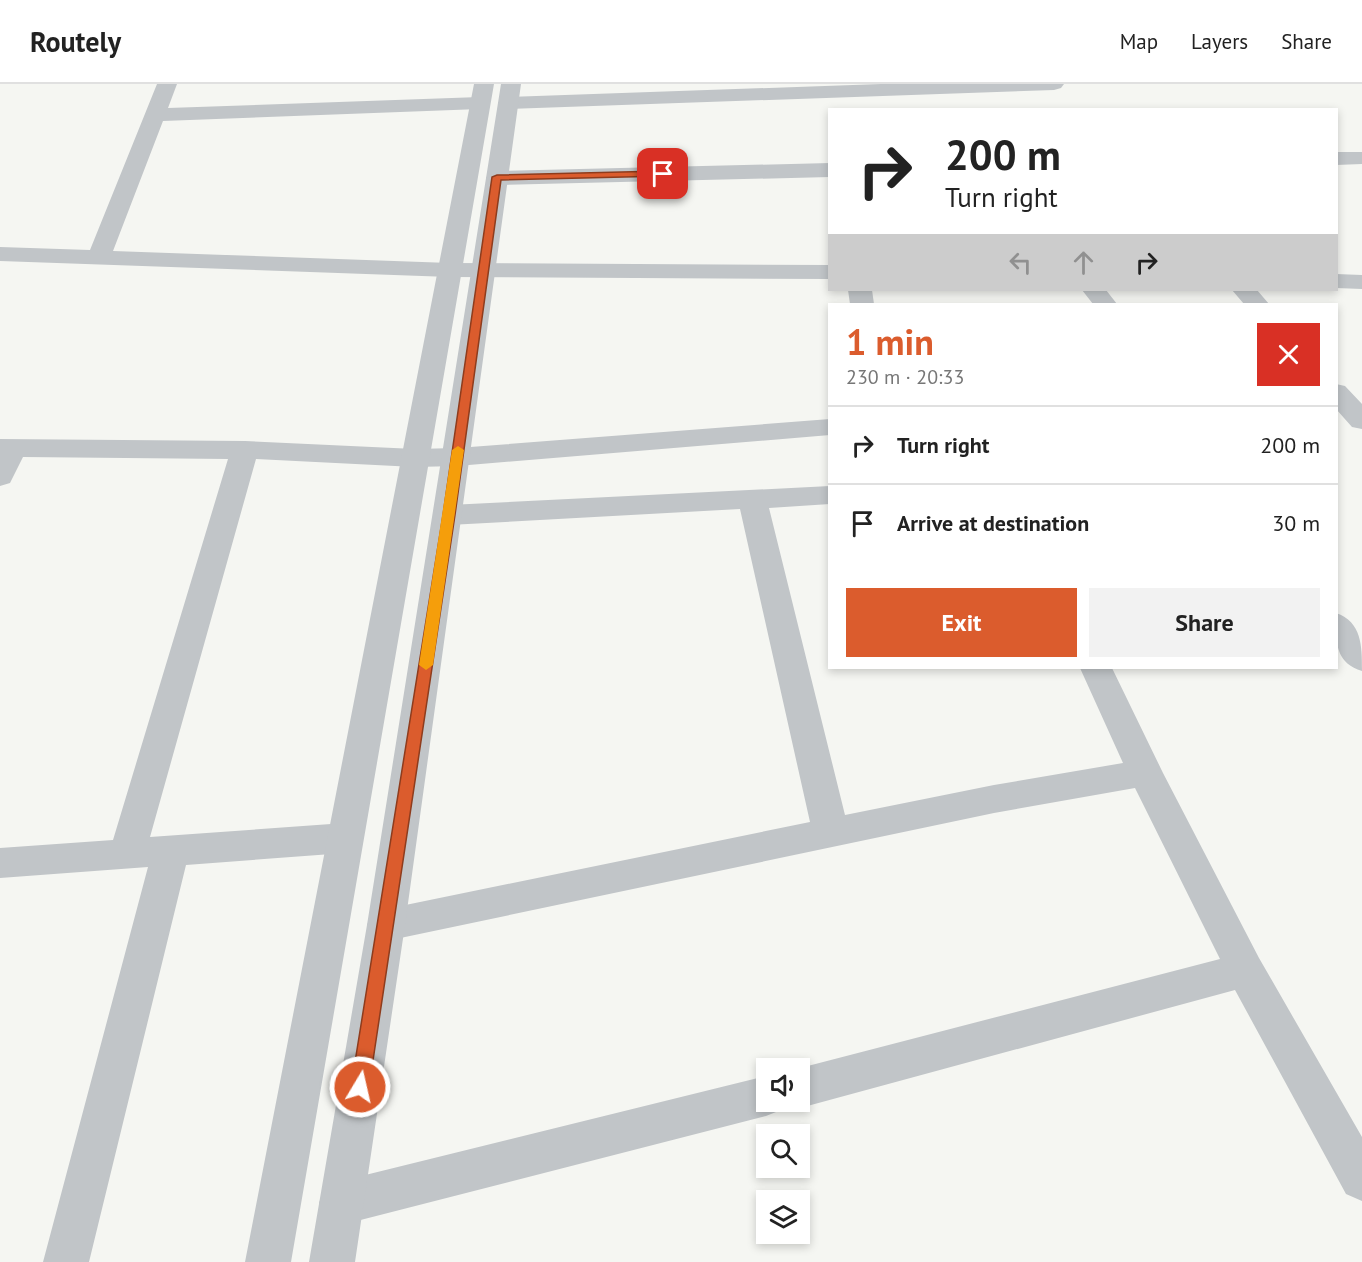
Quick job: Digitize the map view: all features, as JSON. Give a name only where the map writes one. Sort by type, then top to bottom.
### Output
[{"type":"street","points":[[99,257],[167,84]]},
{"type":"street","points":[[155,115],[496,94],[849,95],[1054,84]]},
{"type":"street","points":[[332,1262],[449,515],[482,269],[497,177],[496,94]]},
{"type":"street","points":[[268,1262],[450,270],[496,94]]},
{"type":"street","points":[[1338,159],[1362,158]]},
{"type":"street","points":[[497,177],[828,170]]},
{"type":"street","points":[[0,254],[450,270],[828,272]]},
{"type":"street","points":[[1338,281],[1362,282]]},
{"type":"street","points":[[1095,291],[1104,303]]},
{"type":"street","points":[[1245,291],[1256,303]]},
{"type":"street","points":[[1338,395],[1362,421]]},
{"type":"street","points":[[0,477],[6,448],[245,450],[415,458],[457,457],[828,427]]},
{"type":"street","points":[[127,853],[245,450]]},
{"type":"street","points":[[449,515],[828,495]]},
{"type":"street","points":[[753,500],[831,834]]},
{"type":"street","points":[[1338,627],[1362,659]]},
{"type":"street","points":[[1096,669],[1145,773],[1245,970],[1362,1179]]},
{"type":"street","points":[[386,925],[1029,793],[1145,773]]},
{"type":"street","points":[[0,863],[345,838]]},
{"type":"street","points":[[66,1262],[171,849]]},
{"type":"street","points":[[810,1085],[1245,970]]},
{"type":"street","points":[[341,1203],[756,1099]]},
{"type":"slow traffic","points":[[426,665],[458,450]]},
{"type":"route","points":[[360,1087],[449,515],[482,269],[497,177],[663,174]]}]
